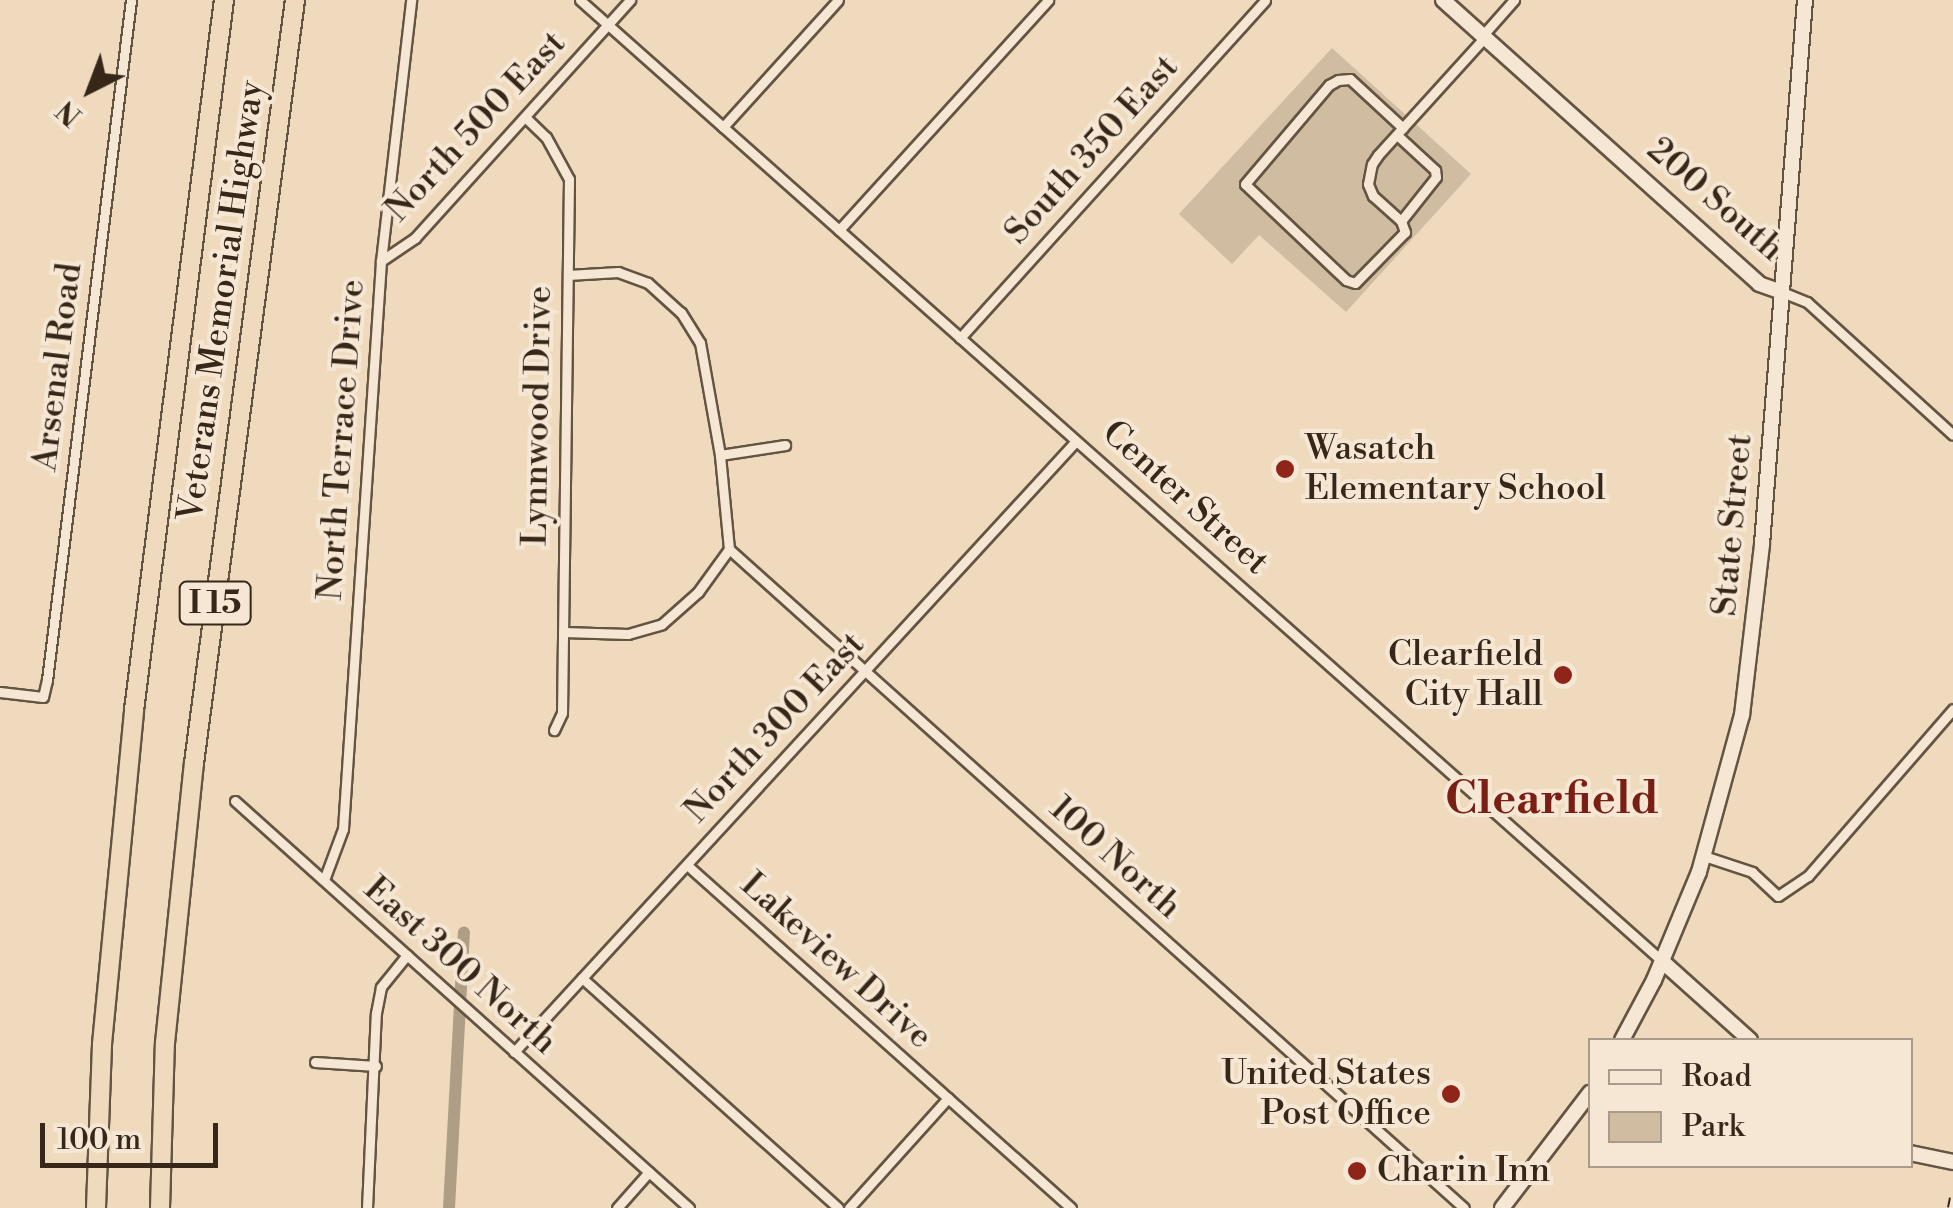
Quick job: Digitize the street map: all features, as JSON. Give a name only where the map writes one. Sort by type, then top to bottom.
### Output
[{"type":"highway","name":"Veterans Memorial Highway","points":[[96,1208],[102,1044],[134,710],[224,0]]},
{"type":"highway","name":"Veterans Memorial Highway","points":[[160,1208],[165,1043],[194,763],[295,0]]},
{"type":"highway","points":[[162,1135],[168,1208]]},
{"type":"main road","name":"200 South","points":[[1443,0],[1759,284],[1782,292]]},
{"type":"main road","name":"State Street","points":[[1624,1038],[1662,962],[1704,856],[1734,756],[1748,674],[1806,0]]},
{"type":"main road","name":"Center Street","points":[[1662,962],[1748,1038]]},
{"type":"main road","points":[[1502,1208],[1588,1095]]},
{"type":"main road","points":[[1913,1155],[1953,1162]]},
{"type":"street","name":"Arsenal Road","points":[[0,692],[43,697],[48,680],[132,0]]},
{"type":"street","name":"North Terrace Drive","points":[[324,880],[344,828],[381,261],[412,0]]},
{"type":"street","name":"Center Street","points":[[580,0],[1662,962]]},
{"type":"street","name":"North 500 East","points":[[381,261],[414,238],[630,0]]},
{"type":"street","points":[[724,128],[838,0]]},
{"type":"street","points":[[839,230],[1048,0]]},
{"type":"street","name":"South 350 East","points":[[960,338],[1266,0]]},
{"type":"street","points":[[1401,221],[1436,178],[1435,170],[1400,131],[1350,79],[1338,80],[1317,98],[1245,184],[1346,280],[1362,280],[1404,232],[1401,221],[1373,196],[1368,184],[1372,164],[1400,131],[1484,36],[1514,0]]},
{"type":"street","name":"Lynnwood Drive","points":[[525,117],[546,136],[569,179],[562,713],[554,730]]},
{"type":"street","points":[[563,632],[628,634],[662,624],[698,592],[730,549],[720,455],[700,343],[681,313],[648,282],[618,272],[568,275]]},
{"type":"street","name":"200 South","points":[[1782,292],[1807,302],[1953,435]]},
{"type":"street","name":"North 300 East","points":[[514,1052],[1076,441]]},
{"type":"street","points":[[720,455],[785,445]]},
{"type":"street","name":"100 North","points":[[730,549],[1464,1208]]},
{"type":"street","points":[[1704,856],[1752,872],[1778,896],[1808,876],[1953,709]]},
{"type":"street","name":"East 300 North","points":[[236,801],[688,1208]]},
{"type":"street","name":"Lakeview Drive","points":[[686,865],[1071,1208]]},
{"type":"street","points":[[368,1208],[381,988],[407,955]]},
{"type":"street","points":[[582,978],[838,1208]]},
{"type":"street","points":[[315,1062],[376,1066]]},
{"type":"street","points":[[849,1208],[948,1098]]},
{"type":"street","points":[[617,1208],[649,1172]]},
{"type":"green space","points":[[1332,48],[1471,174],[1346,312],[1259,235],[1232,264],[1179,214]]},
{"type":"waterway","points":[[449,1208],[464,932]]},
{"type":"railway","points":[[1951,1208],[1953,1198]]},
{"type":"place","name":"Wasatch Elementary School","points":[[1285,469]]},
{"type":"place","name":"Clearfield City Hall","points":[[1563,675]]},
{"type":"place","name":"United States Post Office","points":[[1451,1094]]},
{"type":"place","name":"Charin Inn","points":[[1357,1171]]},
{"type":"district","name":"Clearfield","points":[[1552,800]]}]
